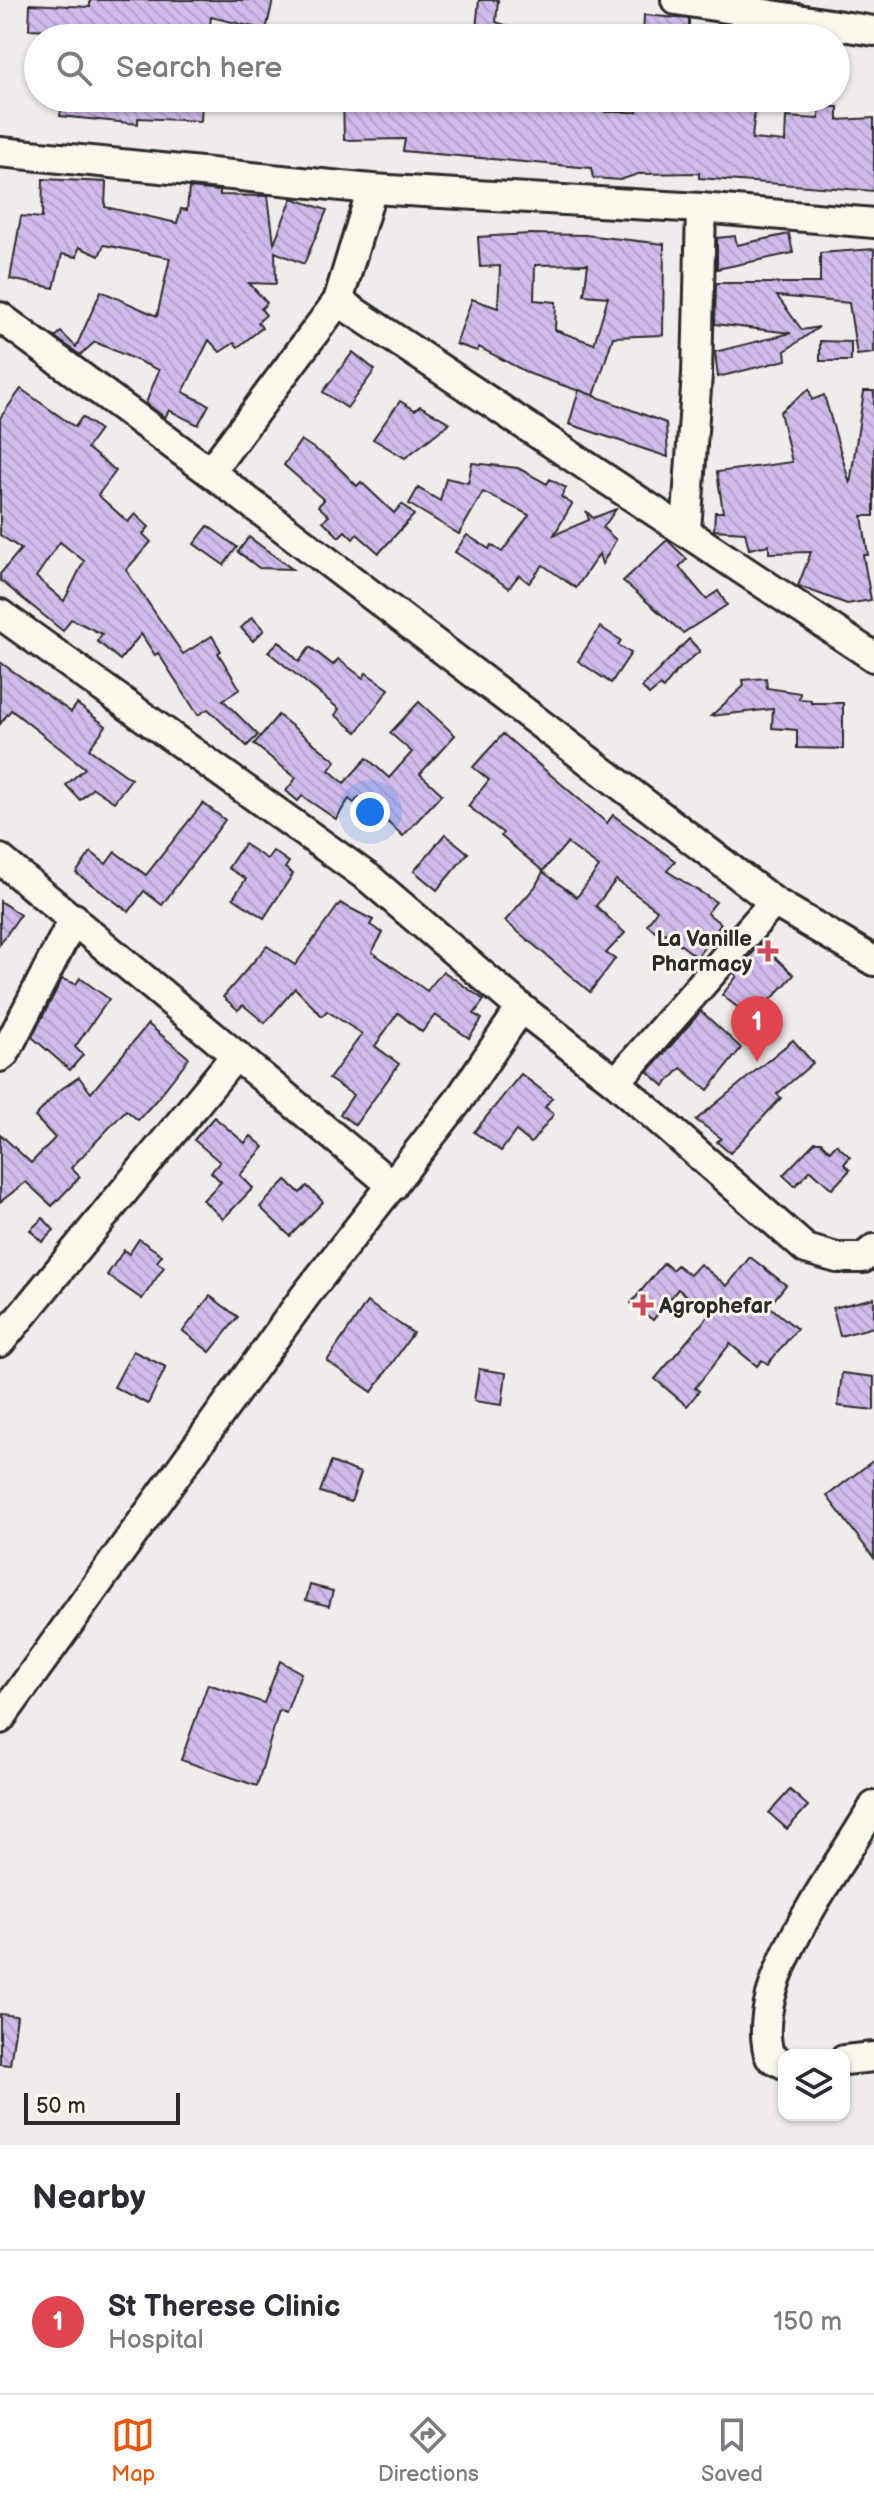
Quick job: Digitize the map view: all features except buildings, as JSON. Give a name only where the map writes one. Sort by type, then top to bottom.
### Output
[{"type":"street","points":[[676,0],[706,1],[835,24]]},
{"type":"street","points":[[850,27],[874,31]]},
{"type":"street","points":[[0,152],[372,189],[701,208],[874,223]]},
{"type":"street","points":[[210,472],[338,301],[372,189]]},
{"type":"street","points":[[686,530],[697,374],[701,208]]},
{"type":"street","points":[[338,301],[874,657]]},
{"type":"street","points":[[0,317],[210,472],[774,902],[874,957]]},
{"type":"street","points":[[0,614],[370,879],[521,1008],[616,1082],[806,1249],[837,1258],[863,1258],[874,1249]]},
{"type":"street","points":[[0,859],[393,1186]]},
{"type":"street","points":[[616,1082],[774,902]]},
{"type":"street","points":[[0,1057],[5,1053],[74,918]]},
{"type":"street","points":[[0,1719],[305,1296],[458,1101],[521,1008]]},
{"type":"street","points":[[0,1342],[236,1055]]},
{"type":"street","points":[[778,2061],[770,2057],[764,2040],[768,2003],[793,1937],[874,1806]]},
{"type":"street","points":[[850,2059],[874,2057]]},
{"type":"place","name":"La Vanille Pharmacy","points":[[768,951]]},
{"type":"place","name":"St Therese Clinic","points":[[757,1062]]},
{"type":"place","name":"Agrophefar","points":[[643,1305]]}]
